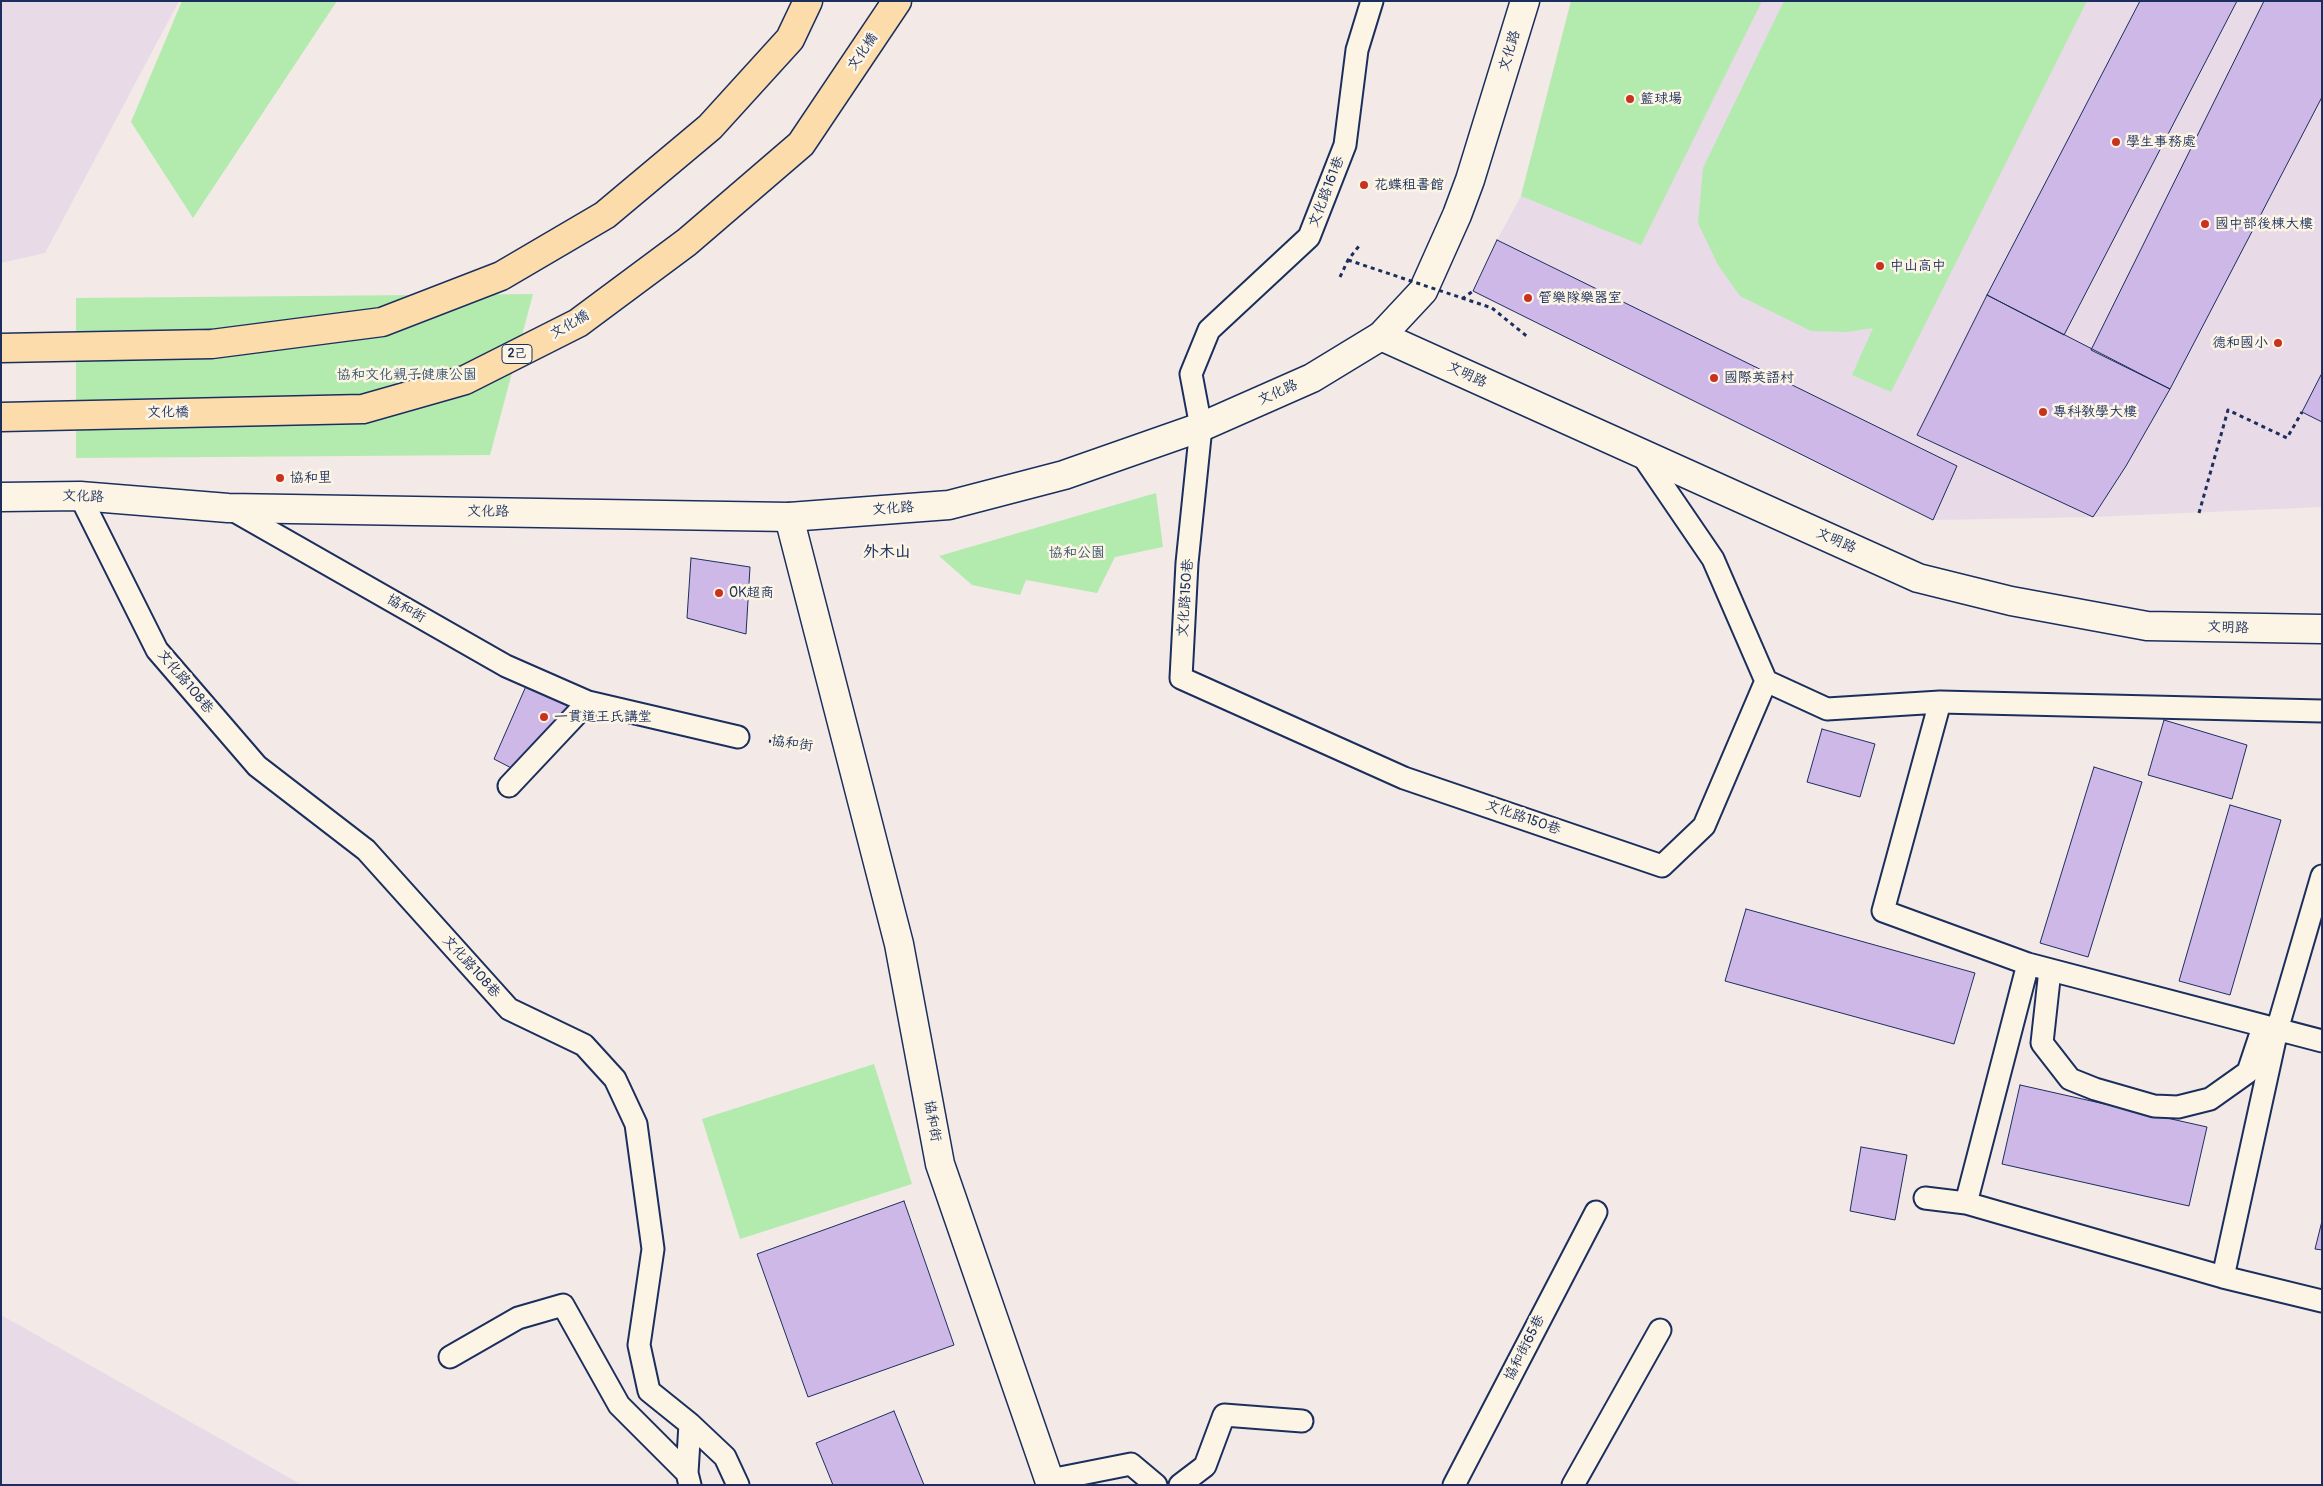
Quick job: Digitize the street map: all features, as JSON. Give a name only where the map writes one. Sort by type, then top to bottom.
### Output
[{"type":"main road","points":[[1,348],[212,344],[382,322],[501,276],[605,214],[710,127],[790,38],[808,1]]},
{"type":"main road","name":"文化橋","points":[[1,417],[363,409],[465,380],[578,323],[687,242],[801,144],[897,1]]},
{"type":"street","name":"文化路","points":[[1,497],[80,496],[228,508],[789,517],[949,505],[1064,475],[1202,427],[1312,378],[1381,336],[1423,291],[1457,216],[1470,180],[1525,1]]},
{"type":"street","name":"文明路","points":[[1381,336],[1918,578],[2011,601],[2147,626],[2322,629]]},
{"type":"street","name":"協和街","points":[[789,517],[899,944],[940,1164],[1050,1482]]},
{"type":"lane","name":"文化路161巷","points":[[1202,427],[1191,374],[1209,330],[1309,237],[1345,145],[1357,50],[1372,1]]},
{"type":"lane","name":"文化路150巷","points":[[1202,427],[1187,563],[1181,678],[1404,778],[1662,866],[1704,826],[1766,681]]},
{"type":"lane","points":[[1642,455],[1713,559],[1766,681],[1827,709],[1940,702],[2322,711]]},
{"type":"lane","name":"文化路108巷","points":[[80,496],[157,650],[257,766],[366,850],[509,1010],[584,1045],[615,1079],[636,1124],[653,1249],[639,1346],[649,1391],[690,1424],[725,1457],[738,1485]]},
{"type":"lane","name":"協和街","points":[[228,508],[506,666],[588,702],[738,737]]},
{"type":"lane","points":[[509,786],[588,702]]},
{"type":"lane","points":[[1940,702],[1883,911],[2028,964],[2322,1042]]},
{"type":"lane","points":[[2223,1277],[2270,1029],[2322,876]]},
{"type":"lane","points":[[1966,1203],[2028,964]]},
{"type":"lane","points":[[2050,970],[2042,1043],[2070,1079],[2154,1106],[2178,1107],[2210,1099],[2248,1072],[2270,1029]]},
{"type":"lane","points":[[1925,1198],[1966,1203],[2223,1277],[2322,1301]]},
{"type":"lane","name":"協和街65巷","points":[[1454,1485],[1596,1212]]},
{"type":"lane","points":[[450,1357],[518,1318],[563,1305],[619,1405],[688,1479]]},
{"type":"lane","points":[[1573,1485],[1660,1330]]},
{"type":"lane","points":[[1180,1485],[1205,1466],[1224,1415],[1302,1421]]},
{"type":"lane","points":[[688,1479],[690,1424]]},
{"type":"lane","name":"協和街","points":[[1050,1482],[1131,1464],[1156,1485]]},
{"type":"path","points":[[1340,277],[1348,260],[1359,246]]},
{"type":"path","points":[[1348,260],[1492,308],[1529,338]]},
{"type":"path","points":[[1462,299],[1473,291]]},
{"type":"path","points":[[2198,513],[2228,410],[2287,438],[2302,412]]},
{"type":"path","name":"協和街","points":[[738,737],[850,752]]},
{"type":"shaded area","points":[[1,1],[179,1],[45,253],[1,263]]},
{"type":"shaded area","name":"中山高中","points":[[1571,1],[2322,1],[2322,507],[2093,517],[1933,520],[1473,291],[1497,240],[1521,196]]},
{"type":"shaded area","points":[[1,1315],[302,1485],[1,1485]]},
{"type":"green space","points":[[182,1],[337,1],[193,218],[131,122]]},
{"type":"green space","name":"籃球場","points":[[1571,1],[1762,1],[1641,245],[1521,196]]},
{"type":"green space","points":[[1784,1],[2087,1],[1891,392],[1852,375],[1873,328],[1847,332],[1811,331],[1740,296],[1718,265],[1698,223],[1703,168]]},
{"type":"green space","name":"協和文化親子健康公園","points":[[533,294],[490,455],[76,458],[76,298]]},
{"type":"green space","name":"協和公園","points":[[1156,493],[1163,547],[1115,557],[1097,593],[1026,580],[1020,595],[972,585],[939,556]]},
{"type":"green space","points":[[874,1064],[912,1184],[740,1239],[702,1119]]},
{"type":"building","points":[[2140,1],[2237,1],[2064,335],[1987,295]]},
{"type":"building","name":"國中部後棟大樓","points":[[2264,1],[2322,1],[2322,97],[2170,389],[2091,350]]},
{"type":"building","name":"國際英語村","points":[[1497,240],[1957,466],[1933,520],[1473,291]]},
{"type":"building","name":"專科教學大樓","points":[[1987,295],[2170,389],[2126,466],[2093,517],[1917,435]]},
{"type":"building","points":[[2322,373],[2322,422],[2302,412]]},
{"type":"building","name":"OK超商","points":[[691,558],[750,567],[746,634],[687,618]]},
{"type":"building","name":"一貫道王氏講堂","points":[[530,677],[588,702],[521,773],[494,759]]},
{"type":"building","points":[[2164,720],[2247,745],[2232,799],[2148,775]]},
{"type":"building","points":[[1822,729],[1875,744],[1860,797],[1807,782]]},
{"type":"building","points":[[2094,767],[2142,782],[2088,957],[2040,943]]},
{"type":"building","points":[[2230,805],[2281,820],[2230,995],[2179,981]]},
{"type":"building","points":[[1746,909],[1975,973],[1954,1044],[1725,981]]},
{"type":"building","points":[[2020,1085],[2207,1127],[2189,1206],[2002,1164]]},
{"type":"building","points":[[1861,1147],[1907,1155],[1895,1220],[1850,1211]]},
{"type":"building","points":[[904,1201],[954,1345],[808,1397],[757,1254]]},
{"type":"building","points":[[2322,1221],[2322,1250],[2315,1249]]},
{"type":"building","points":[[894,1411],[924,1485],[833,1485],[816,1443]]},
{"type":"place","name":"籃球場","points":[[1630,99]]},
{"type":"place","name":"學生事務處","points":[[2116,142]]},
{"type":"place","name":"花蝶租書館","points":[[1364,185]]},
{"type":"place","name":"國中部後棟大樓","points":[[2205,224]]},
{"type":"place","name":"中山高中","points":[[1880,266]]},
{"type":"place","name":"管樂隊樂器室","points":[[1528,298]]},
{"type":"place","name":"德和國小","points":[[2278,343]]},
{"type":"place","name":"國際英語村","points":[[1714,378]]},
{"type":"place","name":"專科教學大樓","points":[[2043,412]]},
{"type":"place","name":"協和里","points":[[280,478]]},
{"type":"place","name":"OK超商","points":[[719,593]]},
{"type":"place","name":"一貫道王氏講堂","points":[[544,717]]},
{"type":"district","name":"外木山","points":[[887,553]]}]
